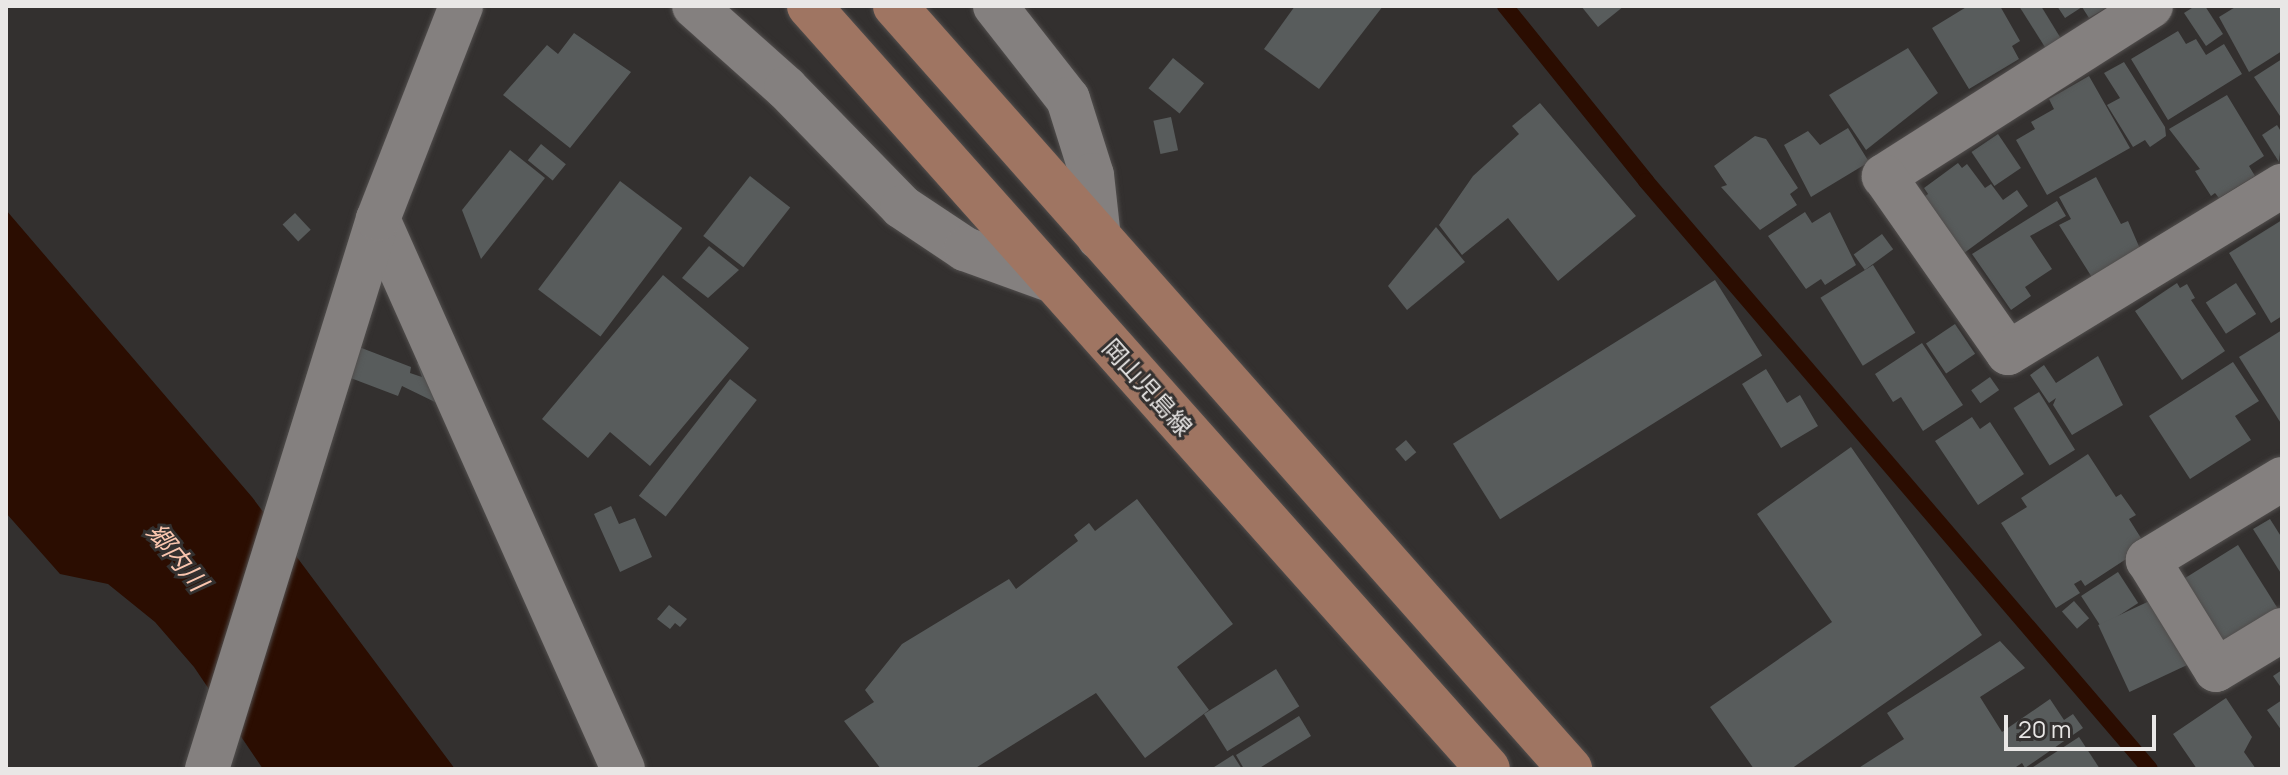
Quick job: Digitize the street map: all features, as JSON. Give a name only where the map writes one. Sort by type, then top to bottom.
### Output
[{"type":"main road","name":"岡山児島線","points":[[809,6],[1488,769]]},
{"type":"main road","points":[[895,6],[1570,769]]},
{"type":"main road","points":[[1289,544],[1334,503]]},
{"type":"street","points":[[207,769],[378,219],[461,6]]},
{"type":"street","points":[[694,6],[786,88],[902,207],[965,249],[1053,281]]},
{"type":"street","points":[[995,6],[1068,99],[1092,175],[1099,238]]},
{"type":"street","points":[[2151,6],[1884,176],[2008,353],[2282,186]]},
{"type":"street","points":[[378,219],[623,769]]},
{"type":"street","points":[[2282,479],[2148,560],[2216,670],[2282,630]]},
{"type":"water","name":"郷内川","points":[[6,210],[252,497],[455,769],[263,769],[194,667],[155,622],[108,584],[60,574],[6,513]]},
{"type":"building","points":[[1295,6],[1383,6],[1319,89],[1264,49]]},
{"type":"building","points":[[1581,6],[1624,6],[1598,27]]},
{"type":"building","points":[[1968,6],[2000,6],[2020,41],[2012,46],[2019,59],[1969,89],[1932,28]]},
{"type":"building","points":[[2019,6],[2041,6],[2063,42],[2048,52]]},
{"type":"building","points":[[2057,6],[2109,6],[2089,18],[2082,7],[2065,18]]},
{"type":"building","points":[[2195,6],[2205,6],[2223,34],[2206,46],[2184,13]]},
{"type":"building","points":[[2237,6],[2282,6],[2282,51],[2249,72],[2219,17]]},
{"type":"building","points":[[2178,31],[2186,44],[2196,39],[2206,55],[2224,44],[2242,74],[2168,120],[2131,59]]},
{"type":"building","points":[[574,33],[631,72],[570,148],[503,95],[547,45],[558,54]]},
{"type":"building","points":[[1908,48],[1938,93],[1866,150],[1829,95]]},
{"type":"building","points":[[1173,58],[1204,83],[1180,113],[1148,88]]},
{"type":"building","points":[[2282,59],[2282,119],[2254,77]]},
{"type":"building","points":[[2124,62],[2165,127],[2166,136],[2150,147],[2145,140],[2133,147],[2107,105],[2120,98],[2104,73]]},
{"type":"building","points":[[2089,76],[2130,148],[2047,195],[2016,140],[2035,129],[2031,122],[2054,109],[2049,99]]},
{"type":"building","points":[[2227,95],[2264,156],[2249,166],[2255,176],[2219,198],[2215,193],[2211,196],[2195,171],[2200,169],[2169,129]]},
{"type":"building","points":[[1540,103],[1636,216],[1558,281],[1508,218],[1462,255],[1439,225],[1473,176],[1519,134],[1512,126]]},
{"type":"building","points":[[1171,117],[1178,150],[1160,154],[1153,121]]},
{"type":"building","points":[[2277,125],[2282,133],[2279,162],[2262,135]]},
{"type":"building","points":[[1848,128],[1869,162],[1811,197],[1784,145],[1808,131],[1820,145]]},
{"type":"building","points":[[1998,134],[2021,168],[1994,186],[1971,152]]},
{"type":"building","points":[[1755,136],[1766,139],[1798,188],[1790,194],[1797,205],[1760,230],[1721,187],[1727,185],[1714,166]]},
{"type":"building","points":[[541,144],[566,164],[553,180],[528,160]]},
{"type":"building","points":[[510,150],[545,178],[481,259],[462,210]]},
{"type":"building","points":[[1958,163],[1962,168],[1967,164],[1985,188],[1991,184],[2003,200],[2017,190],[2028,206],[1960,256],[1920,200],[1928,194],[1924,188]]},
{"type":"building","points":[[750,176],[790,207],[743,267],[703,236]]},
{"type":"building","points":[[2096,177],[2121,224],[2128,221],[2141,251],[2093,279],[2059,225],[2071,219],[2059,197]]},
{"type":"building","points":[[620,181],[682,228],[600,337],[538,290]]},
{"type":"building","points":[[2057,201],[2066,216],[2030,236],[2052,269],[2025,287],[2031,296],[2011,310],[1972,254]]},
{"type":"building","points":[[1805,212],[1812,223],[1830,212],[1856,265],[1825,285],[1821,279],[1806,289],[1768,236]]},
{"type":"building","points":[[295,213],[311,230],[298,241],[283,225]]},
{"type":"building","points":[[2282,220],[2282,316],[2271,323],[2229,253]]},
{"type":"building","points":[[1436,227],[1465,262],[1407,310],[1388,286]]},
{"type":"building","points":[[1882,234],[1893,249],[1865,270],[1854,255]]},
{"type":"building","points":[[709,246],[739,270],[708,298],[682,278]]},
{"type":"building","points":[[1873,265],[1915,333],[1863,366],[1820,298]]},
{"type":"building","points":[[663,275],[749,348],[650,466],[610,432],[588,458],[542,419]]},
{"type":"building","points":[[1715,280],[1762,355],[1500,519],[1453,444]]},
{"type":"building","points":[[2177,283],[2180,288],[2187,284],[2195,298],[2191,300],[2225,351],[2182,380],[2135,311]]},
{"type":"building","points":[[2236,283],[2256,314],[2226,334],[2206,303]]},
{"type":"building","points":[[1955,324],[1975,354],[1946,373],[1926,344]]},
{"type":"building","points":[[2282,330],[2282,425],[2239,357]]},
{"type":"building","points":[[1922,343],[1963,405],[1923,431],[1901,397],[1893,402],[1875,374]]},
{"type":"building","points":[[359,347],[411,367],[410,373],[422,377],[417,363],[423,360],[431,378],[426,381],[435,384],[439,404],[402,386],[398,396],[348,377]]},
{"type":"building","points":[[2098,356],[2123,405],[2072,435],[2053,405],[2056,398],[2049,403],[2030,375],[2044,365],[2056,383]]},
{"type":"building","points":[[2233,362],[2259,401],[2235,416],[2251,440],[2190,479],[2149,416]]},
{"type":"building","points":[[1766,369],[1787,403],[1800,395],[1818,426],[1781,448],[1742,384]]},
{"type":"building","points":[[1990,377],[1999,390],[1980,403],[1971,390]]},
{"type":"building","points":[[730,379],[757,400],[666,517],[639,496]]},
{"type":"building","points":[[2039,392],[2075,450],[2050,466],[2014,408]]},
{"type":"building","points":[[1972,417],[1980,429],[1990,422],[2024,474],[1978,505],[1935,441]]},
{"type":"building","points":[[1406,440],[1416,452],[1406,461],[1395,449]]},
{"type":"building","points":[[1851,447],[1982,635],[1791,769],[1754,769],[1710,707],[1832,622],[1757,514]]},
{"type":"building","points":[[2088,454],[2116,497],[2121,494],[2136,515],[2129,519],[2146,546],[2085,586],[2081,580],[2074,584],[2080,593],[2056,608],[2001,523],[2027,507],[2021,498]]},
{"type":"building","points":[[1137,499],[1233,624],[1177,667],[1209,710],[1145,758],[1096,693],[974,769],[881,769],[844,721],[874,702],[865,690],[902,644],[1009,579],[1016,589],[1078,541],[1074,535],[1089,523],[1095,531]]},
{"type":"building","points":[[611,506],[619,524],[635,518],[652,557],[620,572],[594,514]]},
{"type":"building","points":[[2270,519],[2282,538],[2282,575],[2253,529]]},
{"type":"building","points":[[2238,545],[2278,609],[2221,644],[2181,581]]},
{"type":"building","points":[[2118,572],[2138,603],[2101,627],[2081,596]]},
{"type":"building","points":[[2158,597],[2189,664],[2129,692],[2098,625]]},
{"type":"building","points":[[2074,601],[2089,618],[2077,629],[2062,611]]},
{"type":"building","points":[[669,605],[687,619],[680,627],[675,623],[670,629],[657,619]]},
{"type":"building","points":[[2000,641],[2025,668],[1980,697],[2002,732],[2050,699],[2064,720],[2073,714],[2083,728],[2025,768],[2022,763],[2013,769],[1857,769],[1904,739],[1887,713]]},
{"type":"building","points":[[1276,669],[1299,706],[1227,751],[1204,714]]},
{"type":"building","points":[[2282,670],[2282,689],[2273,676]]},
{"type":"building","points":[[2226,698],[2252,737],[2244,752],[2256,769],[2197,769],[2173,734]]},
{"type":"building","points":[[2282,700],[2282,731],[2267,710]]},
{"type":"building","points":[[1299,716],[1311,736],[1258,769],[1244,769],[1236,755]]},
{"type":"building","points":[[2079,737],[2100,769],[2030,769]]},
{"type":"building","points":[[1233,755],[1242,769],[1211,769]]},
{"type":"waterway","points":[[1505,6],[1646,181],[2150,769]]}]
